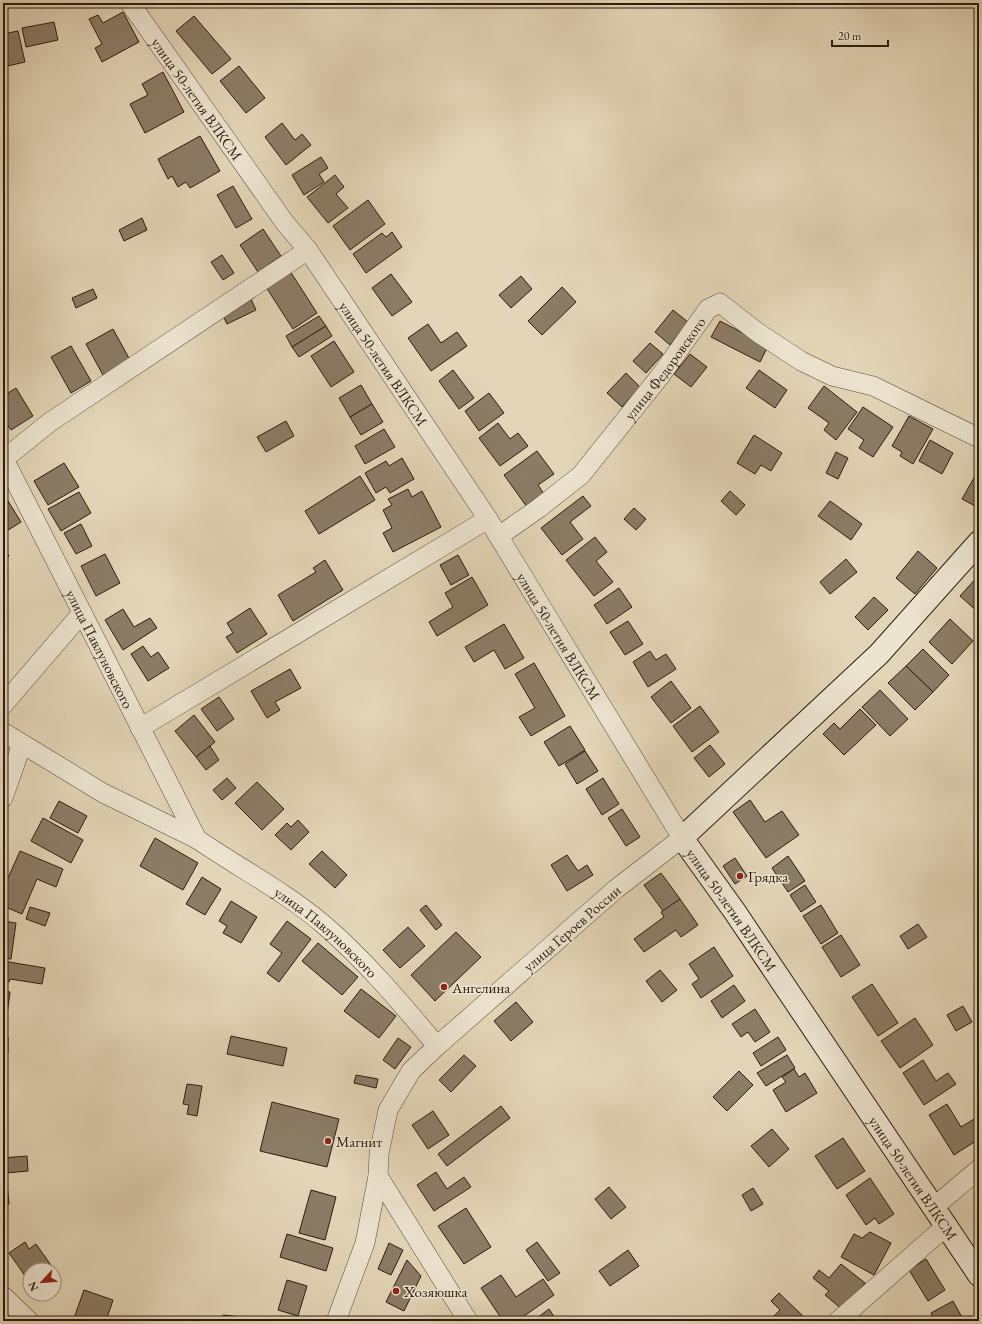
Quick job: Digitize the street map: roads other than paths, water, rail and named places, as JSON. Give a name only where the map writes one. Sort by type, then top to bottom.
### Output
[{"type":"street","name":"улица 50-летия ВЛКСМ","points":[[130,3],[285,223],[308,250],[488,518],[682,838],[735,912],[979,1275]]},
{"type":"street","points":[[3,458],[50,422],[308,250]]},
{"type":"street","name":"улица Федоровского","points":[[499,536],[539,508],[581,475],[660,375],[708,309],[720,303],[757,332],[801,361],[832,376],[873,386],[979,438]]},
{"type":"street","name":"улица Павлуновского","points":[[3,458],[197,839]]},
{"type":"street","points":[[140,728],[488,518]]},
{"type":"street","points":[[682,838],[879,654],[979,542]]},
{"type":"street","points":[[3,705],[82,613]]},
{"type":"street","name":"улица Павлуновского","points":[[3,732],[103,793],[197,839],[221,856],[278,890],[323,924],[377,976],[437,1046]]},
{"type":"street","points":[[3,798],[22,744]]},
{"type":"street","name":"улица Героев России","points":[[336,1321],[365,1242],[378,1176],[379,1154],[388,1110],[411,1071],[437,1046],[616,889],[682,838]]},
{"type":"street","points":[[934,1208],[979,1169]]},
{"type":"street","points":[[378,1176],[468,1321]]},
{"type":"street","points":[[838,1321],[946,1226]]},
{"type":"street","points":[[3,1296],[29,1321]]},
{"type":"place","name":"Грядка","points":[[740,876]]},
{"type":"place","name":"Ангелина","points":[[444,987]]},
{"type":"place","name":"Магнит","points":[[328,1141]]},
{"type":"place","name":"Хозяюшка","points":[[396,1291]]}]
